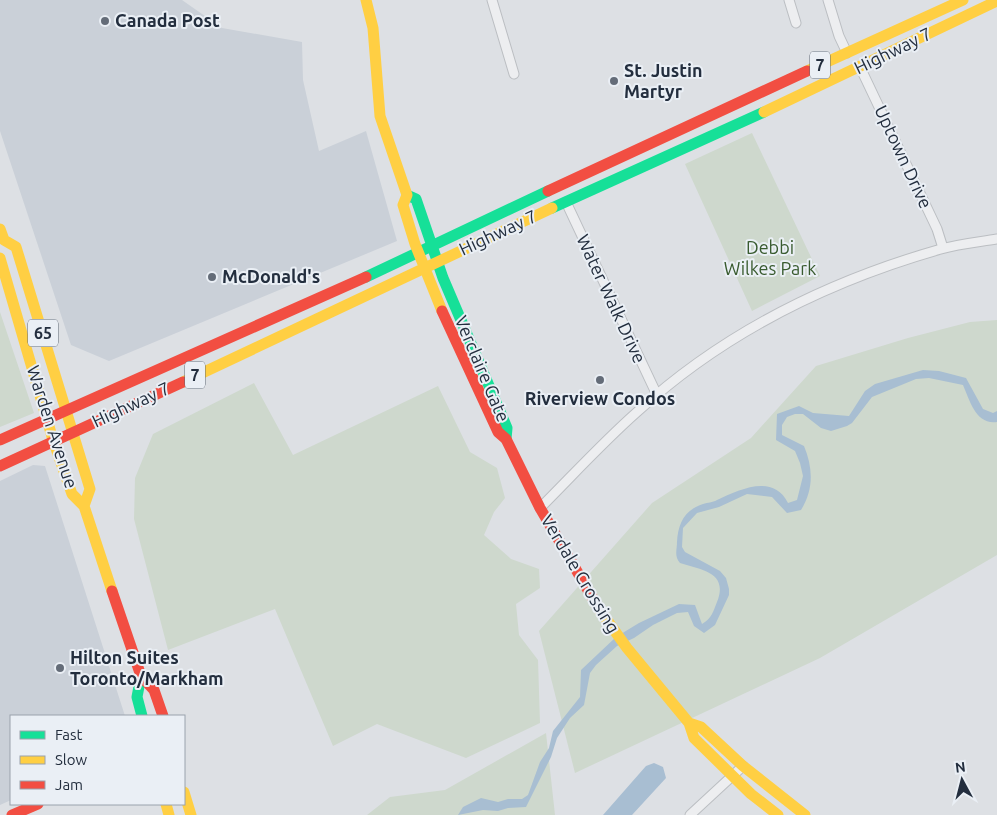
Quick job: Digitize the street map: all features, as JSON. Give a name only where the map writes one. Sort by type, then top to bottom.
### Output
[{"type":"main road","name":"Verclaire Gate","points":[[366,0],[374,35],[380,116],[407,195],[403,205],[418,253],[498,432],[506,439]]},
{"type":"main road","name":"Highway 7","points":[[0,440],[418,253],[963,0]]},
{"type":"main road","name":"Highway 7","points":[[0,466],[317,321],[424,267],[996,3]]},
{"type":"main road","name":"Verclaire Gate","points":[[407,195],[416,199],[437,261],[507,428],[506,439]]},
{"type":"main road","name":"Warden Avenue","points":[[1,239],[16,247],[74,432],[90,489],[84,506]]},
{"type":"main road","name":"Warden Avenue","points":[[0,258],[47,418],[72,494],[84,506],[141,676],[154,690],[163,715]]},
{"type":"main road","name":"Verdale Crossing","points":[[506,439],[540,508],[590,596],[614,631],[689,723],[694,738],[751,794],[778,815]]},
{"type":"main road","name":"Warden Avenue","points":[[141,676],[137,696],[142,715]]},
{"type":"main road","name":"Verdale Crossing","points":[[689,723],[701,727],[742,766],[805,815]]},
{"type":"main road","points":[[185,795],[191,815]]},
{"type":"main road","points":[[12,815],[36,805]]},
{"type":"street","points":[[492,0],[514,74]]},
{"type":"street","points":[[789,0],[796,23]]},
{"type":"street","points":[[828,0],[839,36],[847,53]]},
{"type":"street","name":"Uptown Drive","points":[[860,66],[937,229],[943,248]]},
{"type":"street","name":"Water Walk Drive","points":[[566,202],[657,395]]},
{"type":"street","points":[[540,508],[624,424],[657,395],[704,360],[771,316],[854,278],[943,248],[997,239]]},
{"type":"street","points":[[690,815],[742,766]]},
{"type":"shaded area","points":[[0,0],[182,0],[222,28],[302,42],[303,80],[319,151],[366,131],[397,241],[109,361],[71,345],[0,131]]},
{"type":"shaded area","points":[[33,465],[45,466],[125,715],[10,715],[10,800],[0,805],[0,481]]},
{"type":"green space","name":"Debbi Wilkes Park","points":[[752,133],[820,276],[752,311],[685,164]]},
{"type":"green space","points":[[0,312],[34,413],[0,427]]},
{"type":"green space","points":[[997,320],[997,555],[820,658],[575,773],[539,631],[652,503],[751,438],[816,366],[908,338],[970,322]]},
{"type":"green space","points":[[254,383],[293,455],[438,386],[470,452],[497,468],[505,498],[494,512],[484,535],[511,559],[539,569],[540,588],[516,604],[519,635],[538,660],[540,723],[466,758],[377,724],[333,746],[275,609],[168,650],[134,519],[135,478],[153,434]]},
{"type":"green space","points":[[546,733],[555,815],[367,815],[390,797],[445,790]]},
{"type":"water","points":[[923,370],[939,371],[966,378],[983,409],[993,413],[997,411],[997,422],[984,420],[979,416],[971,405],[963,385],[929,378],[916,379],[872,397],[852,423],[831,431],[821,428],[803,414],[787,417],[782,425],[782,435],[804,446],[809,462],[810,486],[801,510],[787,513],[772,497],[747,494],[719,507],[697,513],[683,528],[682,547],[685,552],[720,571],[726,578],[729,595],[715,625],[704,633],[694,626],[688,612],[677,613],[617,646],[590,673],[584,705],[570,718],[557,738],[551,757],[526,807],[508,808],[498,811],[483,810],[458,815],[463,807],[481,798],[498,802],[508,799],[522,799],[528,795],[540,762],[549,748],[553,731],[580,697],[581,670],[616,637],[639,623],[679,604],[695,605],[702,624],[710,617],[720,592],[719,584],[711,574],[680,563],[676,555],[679,529],[683,518],[696,507],[755,486],[774,488],[782,494],[788,503],[797,500],[803,476],[800,463],[795,451],[776,440],[777,414],[799,406],[813,413],[849,416],[865,391],[875,384]]},
{"type":"water","points":[[654,763],[663,767],[666,778],[632,815],[603,815],[646,766]]},
{"type":"traffic: fast","points":[[552,208],[764,112]]},
{"type":"traffic: fast","points":[[366,277],[548,191]]},
{"type":"traffic: fast","points":[[407,195],[416,199],[443,278],[507,428],[506,439]]},
{"type":"traffic: fast","points":[[141,676],[137,697],[142,715]]},
{"type":"traffic: slow","points":[[366,0],[373,28],[380,116],[407,195],[403,205],[415,244],[442,311]]},
{"type":"traffic: slow","points":[[807,71],[963,0]]},
{"type":"traffic: slow","points":[[764,112],[997,1]]},
{"type":"traffic: slow","points":[[183,382],[552,208]]},
{"type":"traffic: slow","points":[[0,229],[4,240],[16,247],[90,489],[84,506]]},
{"type":"traffic: slow","points":[[0,258],[53,440],[72,494],[84,506],[112,591]]},
{"type":"traffic: slow","points":[[599,609],[627,648],[689,723],[694,738],[751,794],[778,815]]},
{"type":"traffic: slow","points":[[689,723],[701,727],[743,766],[805,815]]},
{"type":"traffic: slow","points":[[185,795],[191,815]]},
{"type":"traffic: slow","points":[[166,805],[169,815]]},
{"type":"traffic: jam","points":[[548,191],[807,71]]},
{"type":"traffic: jam","points":[[0,440],[366,277]]},
{"type":"traffic: jam","points":[[442,311],[498,432],[506,439],[540,508],[599,609]]},
{"type":"traffic: jam","points":[[0,466],[183,382]]},
{"type":"traffic: jam","points":[[112,591],[141,676],[154,690],[163,715]]},
{"type":"traffic: jam","points":[[12,815],[36,805]]},
{"type":"place","name":"Canada Post","points":[[105,21]]},
{"type":"place","name":"St. Justin Martyr","points":[[614,81]]},
{"type":"place","name":"McDonald's","points":[[212,277]]},
{"type":"place","name":"Riverview Condos","points":[[600,380]]},
{"type":"place","name":"Hilton Suites Toronto/Markham","points":[[60,668]]}]
